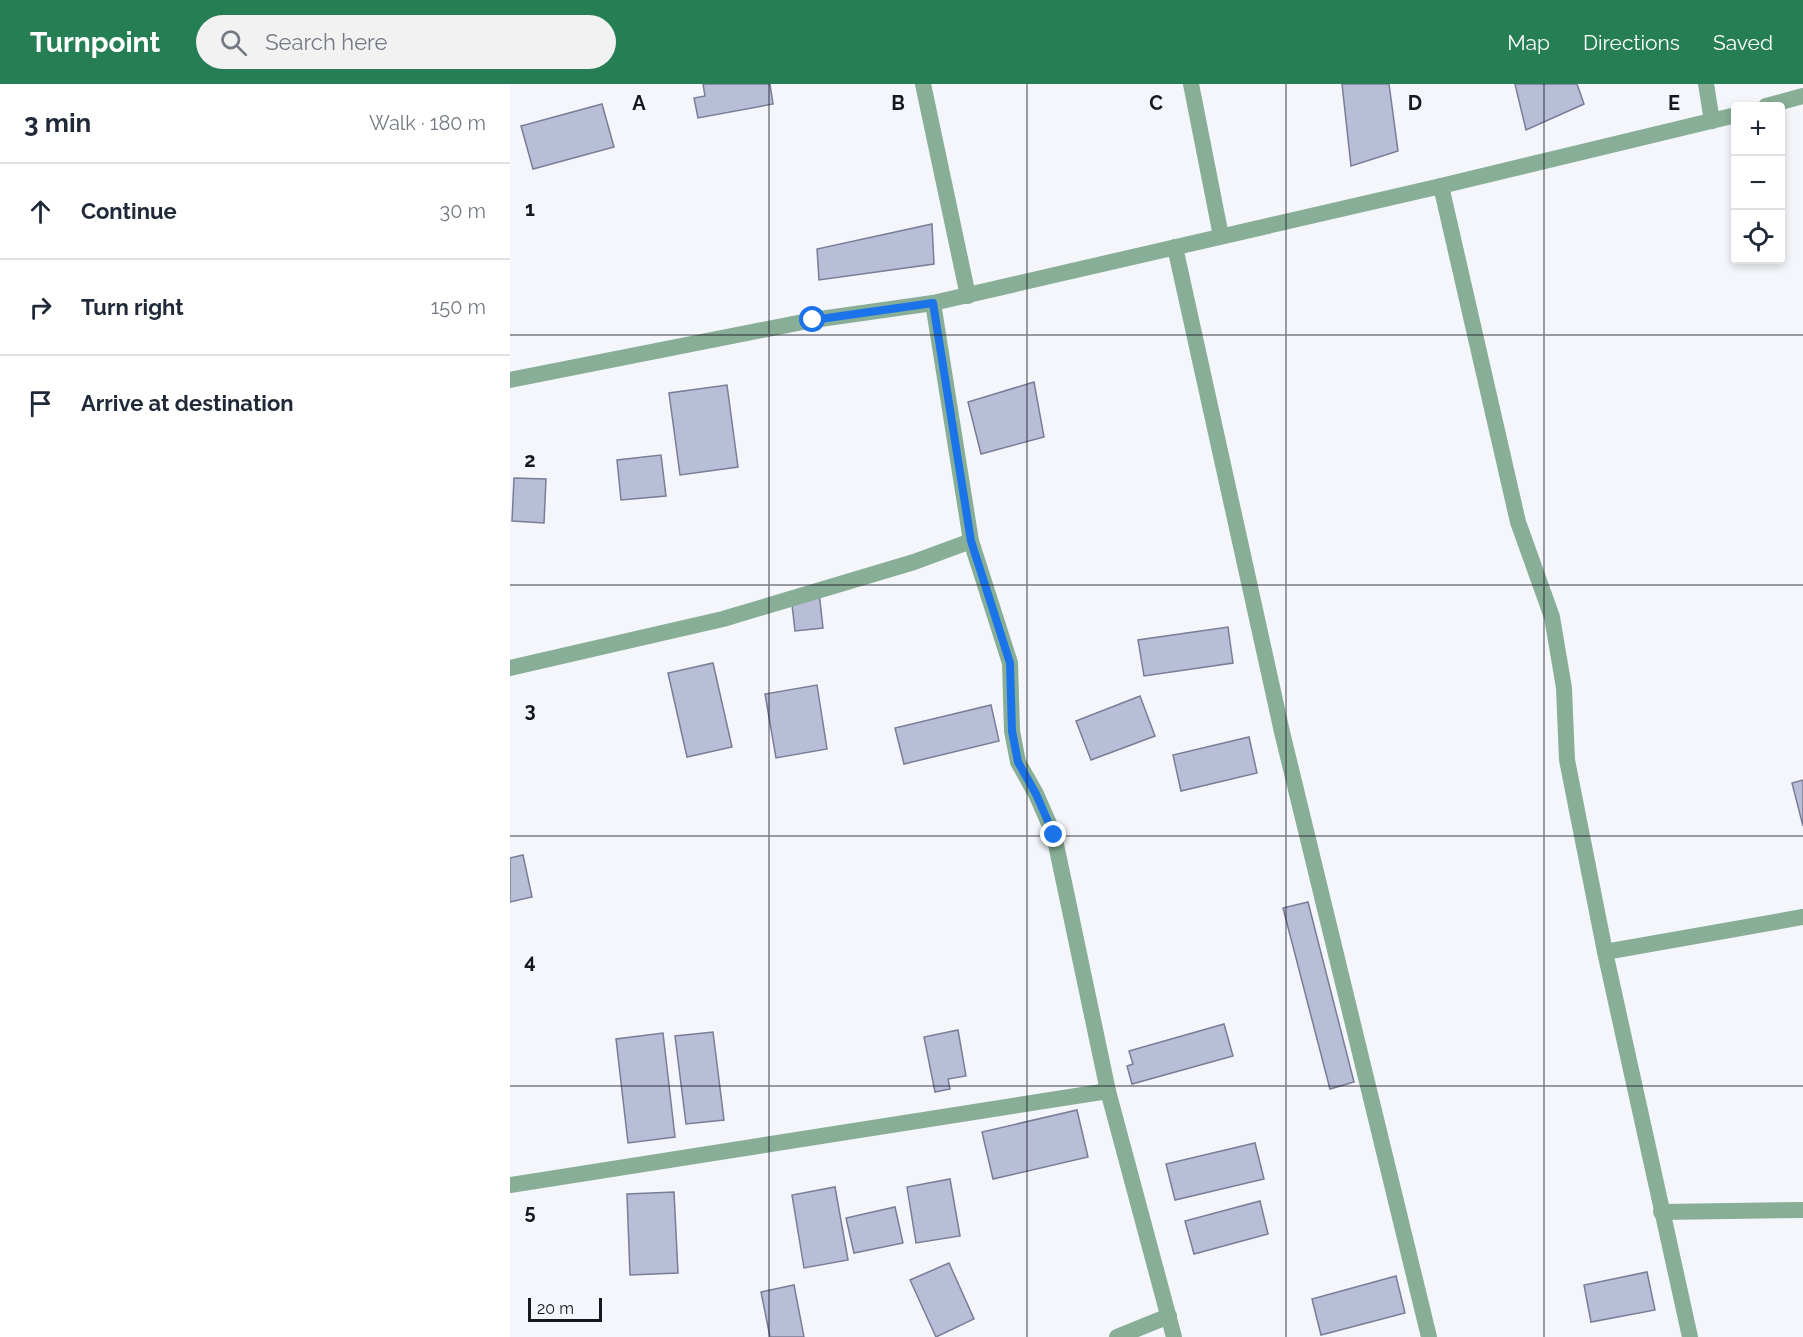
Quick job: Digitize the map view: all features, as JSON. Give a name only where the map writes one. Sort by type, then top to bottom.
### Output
[{"type":"street","points":[[923,84],[968,296]]},
{"type":"street","points":[[1191,84],[1221,236]]},
{"type":"street","points":[[1706,84],[1712,121]]},
{"type":"street","points":[[1781,102],[1803,96]]},
{"type":"street","points":[[510,380],[813,320],[968,296],[1731,116]]},
{"type":"street","points":[[1441,186],[1518,522],[1552,617],[1564,688],[1567,760],[1605,952],[1690,1337]]},
{"type":"street","points":[[1175,247],[1281,732],[1429,1337]]},
{"type":"street","points":[[933,303],[971,541],[1010,663],[1012,731],[1018,762],[1036,794],[1054,835],[1108,1091],[1174,1337]]},
{"type":"street","points":[[510,668],[723,620],[914,562],[971,541]]},
{"type":"street","points":[[1605,952],[1803,917]]},
{"type":"street","points":[[510,1185],[1108,1091]]},
{"type":"street","points":[[1661,1212],[1803,1210]]},
{"type":"street","points":[[1117,1337],[1169,1317]]},
{"type":"building","points":[[703,84],[770,84],[773,104],[698,118],[694,98],[705,96]]},
{"type":"building","points":[[1342,84],[1389,84],[1398,151],[1351,166]]},
{"type":"building","points":[[1515,84],[1577,84],[1584,104],[1526,130]]},
{"type":"building","points":[[602,104],[614,147],[533,169],[521,126]]},
{"type":"building","points":[[932,224],[934,264],[819,280],[817,249]]},
{"type":"building","points":[[1034,382],[1044,437],[981,454],[968,402]]},
{"type":"building","points":[[727,385],[738,467],[680,475],[669,393]]},
{"type":"building","points":[[661,455],[666,496],[621,500],[617,460]]},
{"type":"building","points":[[514,478],[546,479],[544,523],[512,521]]},
{"type":"building","points":[[819,592],[823,628],[795,631],[791,596]]},
{"type":"building","points":[[1228,627],[1233,663],[1144,676],[1138,640]]},
{"type":"building","points":[[713,663],[732,747],[687,757],[668,673]]},
{"type":"building","points":[[817,685],[827,749],[776,758],[765,694]]},
{"type":"building","points":[[1140,696],[1155,736],[1091,760],[1076,721]]},
{"type":"building","points":[[991,705],[999,741],[904,764],[895,728]]},
{"type":"building","points":[[1249,737],[1257,773],[1181,791],[1173,755]]},
{"type":"building","points":[[1803,780],[1803,826],[1792,783]]},
{"type":"building","points":[[523,855],[532,897],[510,902],[510,858]]},
{"type":"building","points":[[1308,902],[1354,1082],[1330,1089],[1283,908]]},
{"type":"building","points":[[1224,1024],[1233,1056],[1132,1084],[1127,1066],[1133,1064],[1129,1051]]},
{"type":"building","points":[[958,1030],[966,1076],[948,1079],[950,1089],[935,1092],[924,1037]]},
{"type":"building","points":[[713,1032],[724,1120],[686,1124],[675,1036]]},
{"type":"building","points":[[663,1033],[675,1137],[628,1143],[616,1039]]},
{"type":"building","points":[[1077,1110],[1088,1157],[993,1179],[982,1132]]},
{"type":"building","points":[[1255,1143],[1264,1179],[1175,1200],[1166,1164]]},
{"type":"building","points":[[950,1179],[960,1236],[916,1243],[907,1187]]},
{"type":"building","points":[[835,1187],[848,1260],[804,1268],[792,1195]]},
{"type":"building","points":[[674,1192],[678,1273],[630,1275],[627,1194]]},
{"type":"building","points":[[1260,1201],[1268,1234],[1194,1254],[1185,1221]]},
{"type":"building","points":[[895,1207],[903,1243],[854,1253],[846,1218]]},
{"type":"building","points":[[949,1263],[974,1319],[936,1337],[910,1280]]},
{"type":"building","points":[[1647,1272],[1655,1310],[1591,1322],[1584,1285]]},
{"type":"building","points":[[1396,1276],[1405,1313],[1321,1335],[1312,1299]]},
{"type":"building","points":[[794,1285],[804,1337],[770,1337],[761,1292]]},
{"type":"route","points":[[813,320],[933,303],[971,541],[1010,663],[1012,731],[1018,762],[1036,794],[1054,835]]}]
